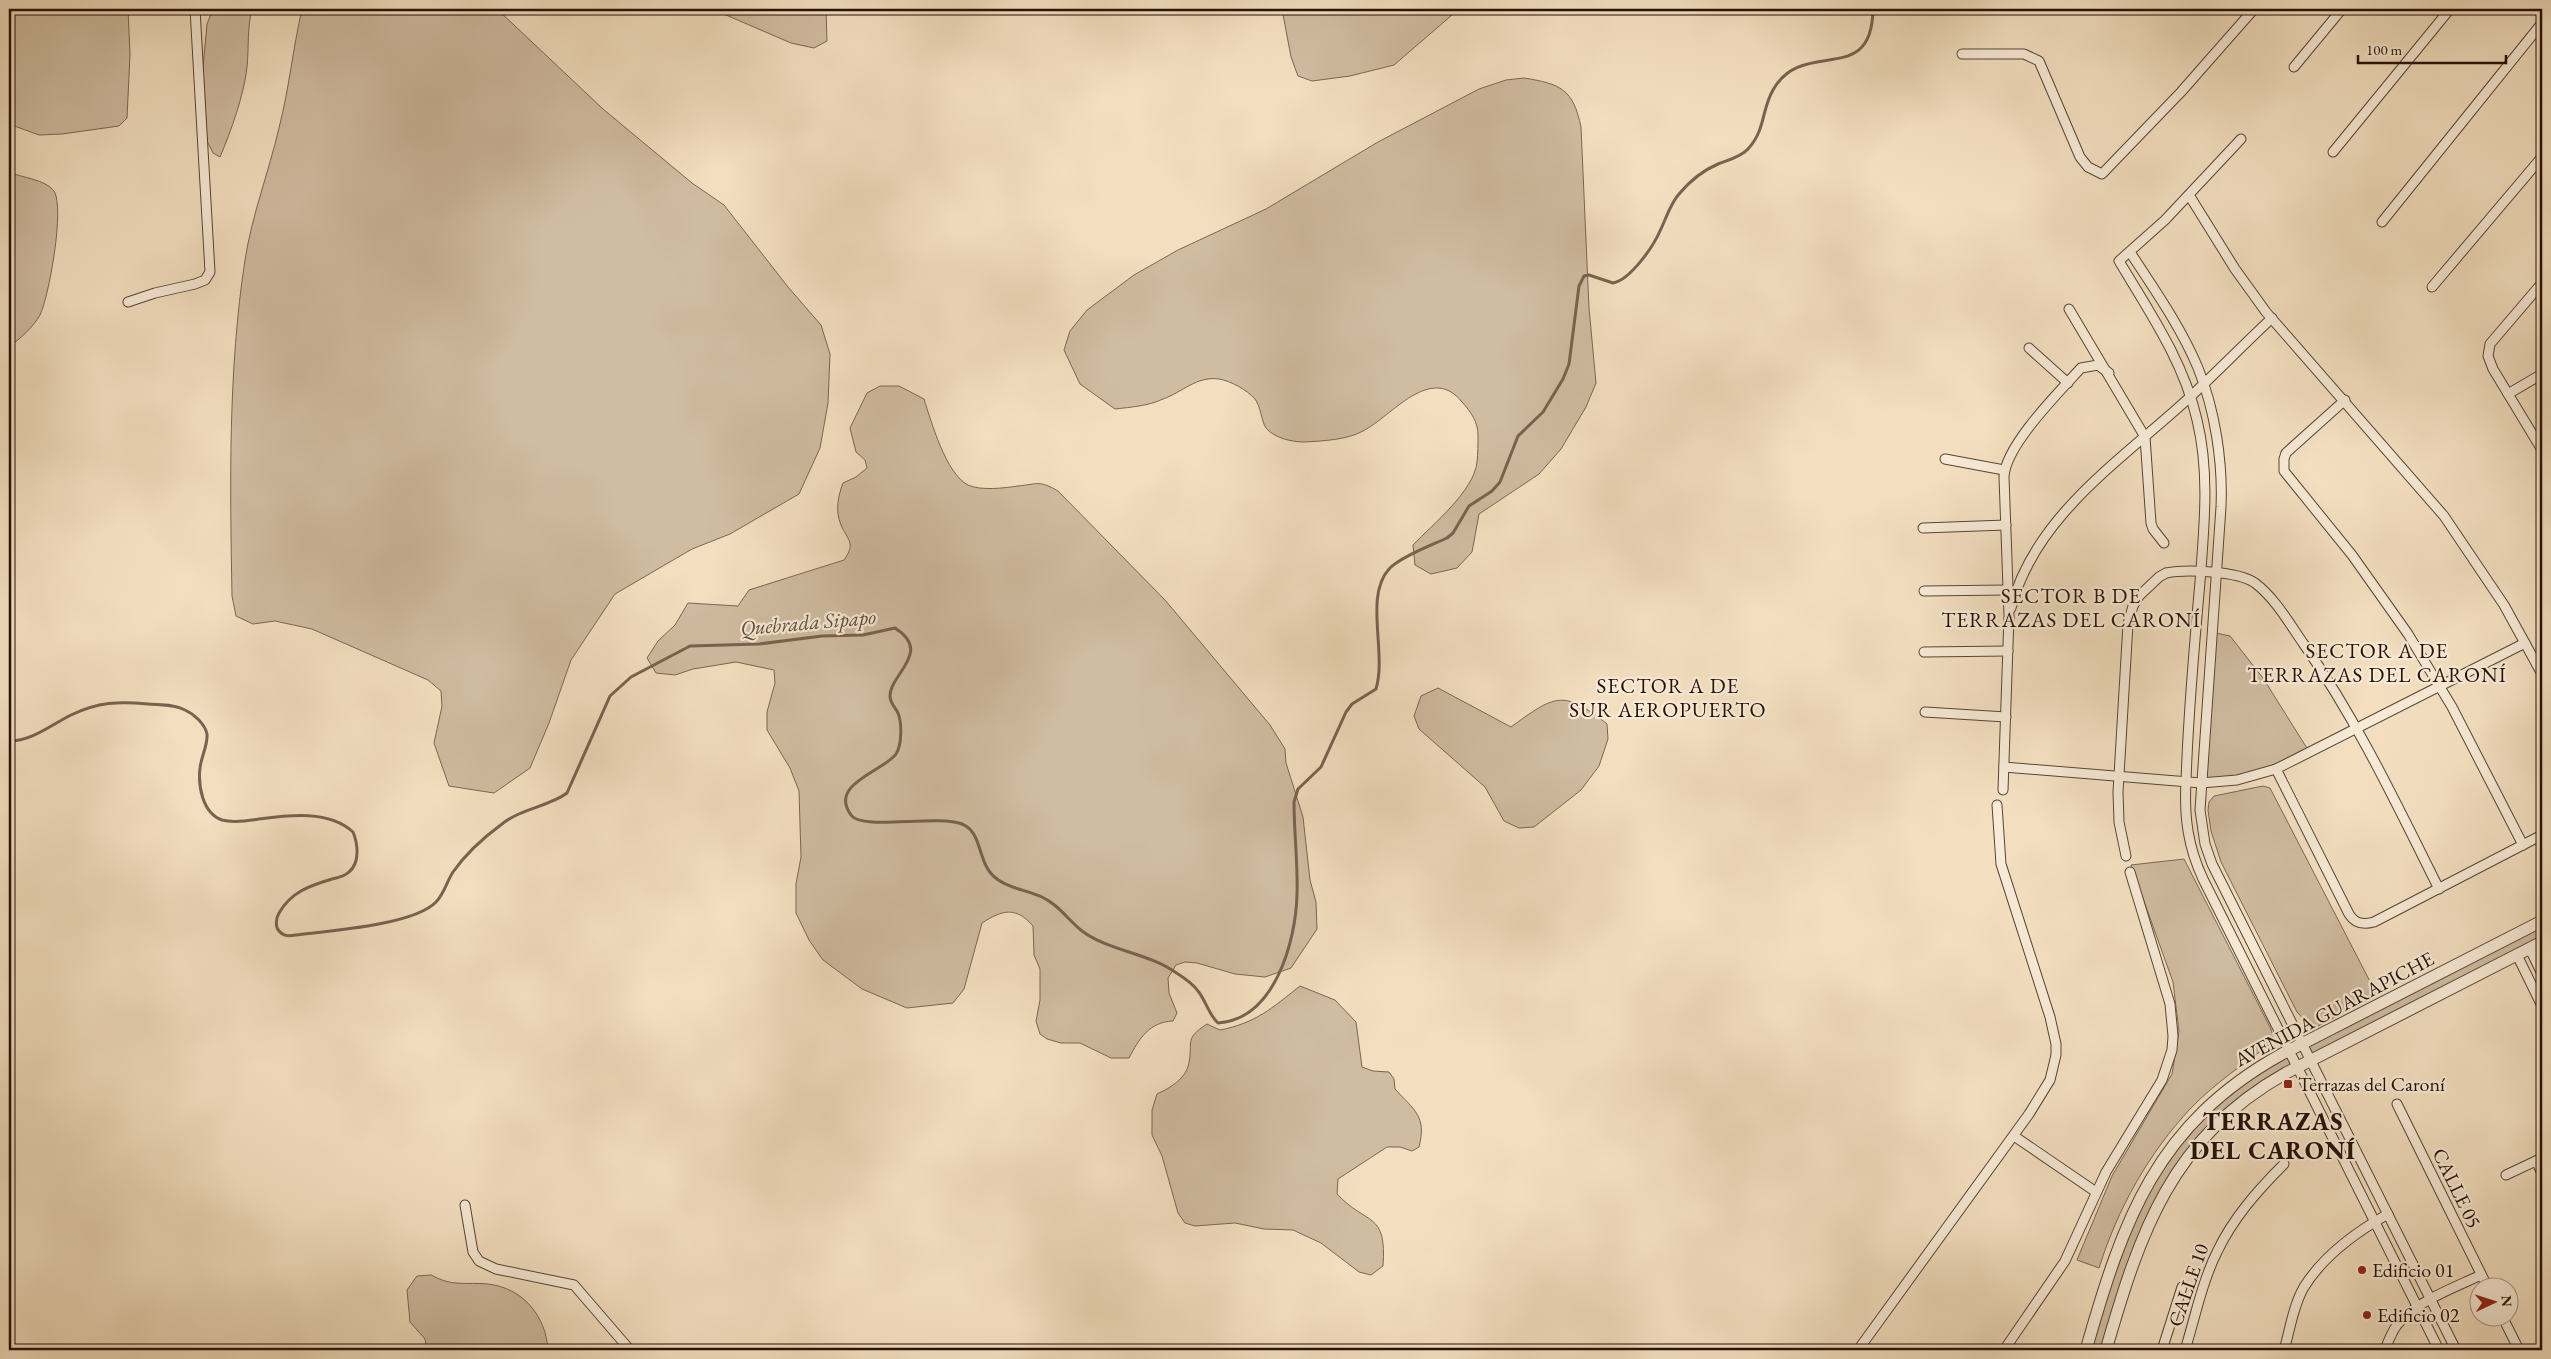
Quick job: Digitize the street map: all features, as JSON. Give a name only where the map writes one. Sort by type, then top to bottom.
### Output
[{"type":"street","points":[[128,302],[201,282],[210,272],[195,9]]},
{"type":"street","points":[[1962,54],[2024,54],[2038,61],[2080,156],[2088,166],[2102,174],[2181,92],[2254,9]]},
{"type":"street","points":[[2294,67],[2342,9]]},
{"type":"street","points":[[2333,152],[2450,9]]},
{"type":"street","points":[[2382,222],[2542,23]]},
{"type":"street","points":[[2241,139],[2189,195],[2119,261],[2168,346],[2190,396],[2200,434],[2204,470],[2200,572],[2186,782],[2187,825],[2196,863],[2439,1350]]},
{"type":"street","points":[[2432,287],[2542,157]]},
{"type":"street","points":[[2189,195],[2235,269],[2272,318],[2444,516],[2499,598],[2542,674]]},
{"type":"street","points":[[2130,252],[2179,330],[2203,383],[2215,434],[2221,478],[2221,507],[2201,783],[2202,828],[2209,857],[2456,1350]]},
{"type":"street","points":[[2542,283],[2490,344],[2488,350],[2490,362],[2542,450]]},
{"type":"street","points":[[2069,309],[2145,436],[2151,522],[2153,529],[2164,543]]},
{"type":"street","points":[[2009,616],[2026,566],[2047,533],[2084,492],[2190,396],[2272,318]]},
{"type":"street","points":[[2029,348],[2068,383]]},
{"type":"street","points":[[2003,790],[2009,616],[2004,470],[2018,442],[2068,383],[2085,366],[2098,365],[2109,373]]},
{"type":"street","points":[[2508,394],[2542,374]]},
{"type":"street","points":[[2345,400],[2286,453],[2284,471],[2367,575],[2408,634],[2440,685],[2522,846]]},
{"type":"street","points":[[1945,459],[2004,470]]},
{"type":"street","points":[[1923,528],[2006,525]]},
{"type":"street","points":[[2126,856],[2118,811],[2125,643],[2133,606],[2150,584],[2166,573],[2216,573],[2244,578],[2262,589],[2285,616],[2328,678],[2358,728],[2439,889]]},
{"type":"street","points":[[1924,591],[2008,590]]},
{"type":"street","points":[[2004,767],[2201,783],[2237,780],[2276,769],[2525,644]]},
{"type":"street","points":[[1924,652],[2008,652]]},
{"type":"street","points":[[1925,712],[2006,717]]},
{"type":"street","points":[[2276,769],[2349,914],[2356,922],[2364,924],[2374,922],[2542,835]]},
{"type":"street","points":[[1858,1350],[2014,1136],[2050,1080],[2055,1060],[2056,1044],[2050,1017],[2001,864],[1998,805]]},
{"type":"street","points":[[2004,1350],[2058,1273],[2114,1156],[2158,1087],[2168,1064],[2173,1036],[2167,991],[2130,872]]},
{"type":"street","name":"AVENIDA GUARAPICHE","points":[[2086,1350],[2119,1243],[2132,1210],[2156,1169],[2186,1129],[2225,1092],[2254,1070],[2290,1050],[2542,921]]},
{"type":"street","name":"AVENIDA GUARAPICHE","points":[[2106,1350],[2142,1236],[2162,1196],[2174,1176],[2201,1142],[2232,1111],[2257,1090],[2298,1066],[2542,942]]},
{"type":"street","points":[[2530,949],[2542,974]]},
{"type":"street","points":[[2517,955],[2542,1006]]},
{"type":"street","name":"CALLE 05","points":[[2397,1104],[2481,1275]]},
{"type":"street","points":[[2014,1136],[2096,1192]]},
{"type":"street","points":[[2506,1175],[2539,1159],[2542,1173]]},
{"type":"street","name":"CALLE 10","points":[[2185,1350],[2216,1252],[2236,1218],[2260,1188],[2284,1164]]},
{"type":"street","points":[[465,1205],[473,1252],[480,1261],[496,1269],[574,1285],[630,1350]]},
{"type":"street","points":[[2284,1350],[2296,1307],[2304,1288],[2336,1250],[2388,1214]]},
{"type":"street","points":[[2385,1350],[2398,1325],[2418,1308],[2481,1275]]},
{"type":"street","points":[[2162,1350],[2182,1287]]},
{"type":"street","points":[[2507,1326],[2519,1350]]},
{"type":"shaded area","points":[[9,9],[128,9],[130,54],[127,118],[119,126],[62,134],[39,135],[9,124]]},
{"type":"shaded area","points":[[213,9],[252,9],[247,67],[243,89],[233,124],[220,157],[213,153],[207,141],[203,68],[207,24]]},
{"type":"shaded area","points":[[302,9],[497,9],[603,109],[692,183],[724,205],[788,287],[821,325],[830,354],[828,403],[820,448],[799,494],[730,534],[692,549],[615,594],[571,660],[549,723],[530,768],[494,793],[449,786],[434,743],[442,706],[441,691],[428,680],[312,629],[275,621],[253,624],[236,616],[232,596],[231,428],[239,302],[248,243],[275,144]]},
{"type":"shaded area","points":[[712,9],[826,9],[827,41],[814,48],[791,43]]},
{"type":"shaded area","points":[[1282,9],[1459,9],[1394,65],[1350,76],[1312,81],[1298,76],[1291,57]]},
{"type":"shaded area","points":[[1524,78],[1547,83],[1563,90],[1574,104],[1578,114],[1581,127],[1589,308],[1596,383],[1586,407],[1561,449],[1539,474],[1479,514],[1472,552],[1457,568],[1431,574],[1415,565],[1413,545],[1461,495],[1469,484],[1477,462],[1478,430],[1475,421],[1462,402],[1450,391],[1438,388],[1425,390],[1412,396],[1357,434],[1334,439],[1304,442],[1284,439],[1269,431],[1264,425],[1255,399],[1243,389],[1224,380],[1203,380],[1152,403],[1115,409],[1080,384],[1064,350],[1070,331],[1087,310],[1134,275],[1178,250],[1266,209],[1378,142],[1479,89],[1506,80]]},
{"type":"shaded area","points":[[9,172],[39,181],[50,187],[54,191],[57,200],[58,215],[51,272],[44,305],[34,324],[9,347]]},
{"type":"shaded area","points":[[880,386],[899,386],[924,399],[946,459],[960,479],[968,485],[979,488],[1006,488],[1038,484],[1047,485],[1058,491],[1165,600],[1270,725],[1285,749],[1286,763],[1303,817],[1310,880],[1316,902],[1317,929],[1291,968],[1265,977],[1235,974],[1197,963],[1185,962],[1176,965],[1168,978],[1169,993],[1177,1013],[1173,1021],[1151,1028],[1141,1038],[1129,1058],[1111,1058],[1080,1043],[1061,1043],[1047,1039],[1040,1034],[1036,1021],[1040,1000],[1040,969],[1034,955],[1033,926],[1021,915],[1015,913],[1002,913],[982,923],[964,989],[953,1003],[907,1008],[862,989],[823,960],[809,940],[796,913],[796,884],[801,857],[799,791],[790,768],[767,730],[767,712],[775,683],[774,670],[736,662],[693,669],[675,675],[656,673],[647,658],[658,641],[675,625],[688,603],[738,606],[749,590],[844,560],[850,550],[850,542],[839,520],[838,504],[840,493],[843,483],[856,477],[867,468],[865,460],[856,452],[850,428],[867,393]]},
{"type":"shaded area","points":[[2211,632],[2230,636],[2263,678],[2310,753],[2276,769],[2201,783]]},
{"type":"shaded area","points":[[1438,688],[1511,727],[1538,708],[1549,703],[1559,700],[1580,705],[1607,724],[1608,739],[1599,766],[1581,790],[1534,827],[1519,828],[1504,821],[1485,787],[1419,729],[1414,716],[1421,696]]},
{"type":"shaded area","points":[[2263,786],[2270,788],[2377,995],[2318,1026],[2305,1021],[2297,1012],[2221,862],[2211,831],[2208,810],[2209,802],[2214,796]]},
{"type":"shaded area","points":[[2184,859],[2270,1027],[2273,1035],[2272,1043],[2200,1099],[2161,1144],[2125,1203],[2099,1268],[2077,1260],[2112,1176],[2172,1074],[2179,1031],[2173,982],[2131,865]]},
{"type":"shaded area","points":[[2542,921],[2542,942],[2311,1060],[2303,1043]]},
{"type":"shaded area","points":[[1300,986],[1335,1000],[1356,1022],[1362,1067],[1373,1071],[1389,1072],[1394,1079],[1395,1089],[1413,1108],[1420,1121],[1421,1136],[1419,1147],[1412,1151],[1400,1147],[1387,1147],[1338,1179],[1337,1194],[1373,1221],[1382,1236],[1383,1266],[1371,1275],[1359,1272],[1321,1243],[1293,1230],[1264,1229],[1235,1223],[1195,1226],[1185,1223],[1178,1213],[1162,1156],[1152,1135],[1152,1110],[1157,1094],[1172,1086],[1185,1074],[1189,1063],[1191,1041],[1195,1033],[1207,1024],[1220,1030],[1254,1019],[1272,1008]]},
{"type":"shaded area","points":[[2290,1050],[2298,1067],[2232,1111],[2162,1195],[2106,1350],[2086,1350],[2132,1210],[2208,1108]]},
{"type":"shaded area","points":[[431,1275],[453,1283],[488,1284],[512,1291],[522,1298],[537,1315],[543,1326],[548,1350],[427,1350],[425,1339],[410,1322],[407,1290],[417,1276]]},
{"type":"waterway","name":"Quebrada Sipapo","points":[[9,741],[26,738],[71,715],[100,705],[128,703],[167,705],[181,708],[202,723],[206,730],[206,742],[200,768],[200,782],[206,805],[215,816],[222,820],[235,822],[283,816],[321,817],[333,820],[353,832],[357,853],[353,868],[343,876],[316,884],[295,895],[284,906],[276,922],[279,931],[287,936],[349,929],[391,921],[425,910],[439,899],[453,872],[464,858],[488,835],[509,819],[567,793],[610,696],[631,677],[690,646],[759,644],[822,636],[863,635],[895,628],[906,637],[910,646],[907,663],[896,679],[890,696],[900,722],[901,734],[898,750],[890,760],[860,779],[852,787],[847,795],[846,804],[851,815],[858,820],[869,822],[951,821],[962,824],[974,834],[990,873],[997,879],[1007,885],[1048,900],[1077,927],[1093,938],[1153,960],[1178,974],[1196,988],[1218,1023],[1238,1018],[1254,1008],[1268,993],[1287,954],[1296,913],[1297,894],[1294,802],[1298,789],[1321,767],[1346,712],[1352,704],[1376,689],[1379,674],[1378,594],[1382,581],[1389,569],[1408,556],[1447,538],[1453,533],[1469,506],[1492,491],[1500,482],[1518,436],[1543,412],[1563,379],[1569,364],[1579,286],[1584,276],[1589,275],[1613,283],[1627,276],[1652,245],[1673,202],[1683,190],[1707,170],[1745,152],[1754,142],[1761,127],[1769,98],[1786,74],[1801,66],[1849,56],[1861,48],[1870,33],[1873,9]]},
{"type":"place","name":"Terrazas del Caroní","points":[[2288,1084]]},
{"type":"place","name":"Edificio 01","points":[[2362,1270]]},
{"type":"place","name":"Edificio 02","points":[[2367,1315]]},
{"type":"district","name":"SECTOR B DE TERRAZAS DEL CARONÍ","points":[[2071,607]]},
{"type":"district","name":"SECTOR A DE TERRAZAS DEL CARONÍ","points":[[2377,662]]},
{"type":"district","name":"SECTOR A DE SUR AEROPUERTO","points":[[1668,697]]},
{"type":"district","name":"TERRAZAS DEL CARONÍ","points":[[2273,1136]]}]
